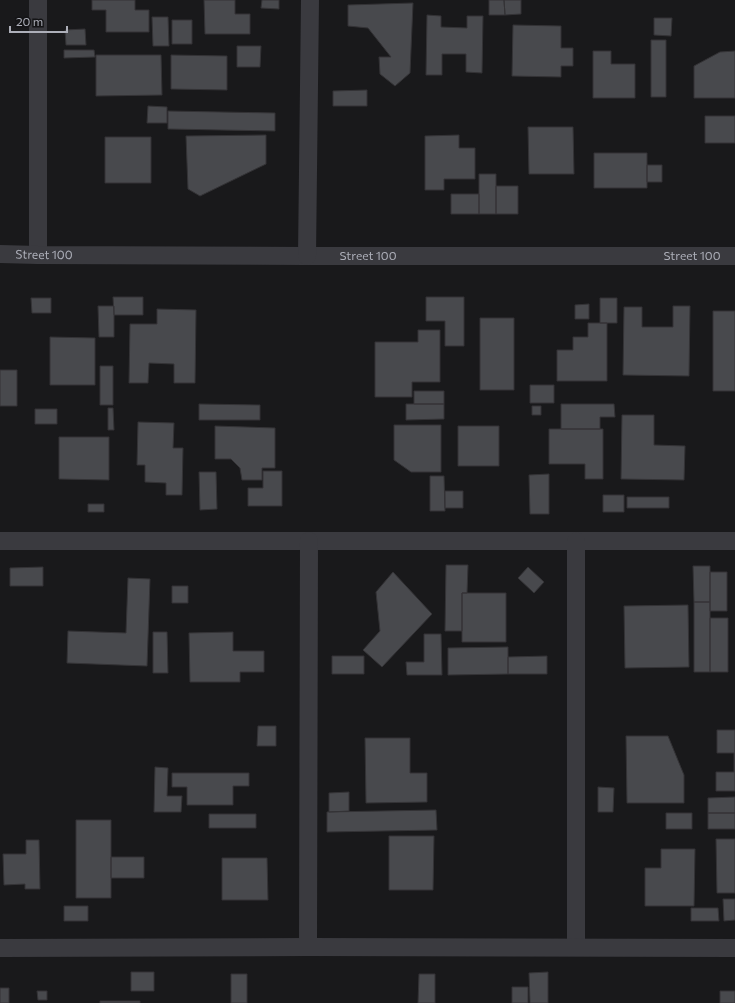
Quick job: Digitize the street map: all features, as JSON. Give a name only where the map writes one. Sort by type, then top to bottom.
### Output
[{"type":"street","points":[[38,0],[38,255]]},
{"type":"street","points":[[307,256],[310,0]]},
{"type":"street","name":"Street 100","points":[[0,254],[735,256]]},
{"type":"street","points":[[0,541],[735,541]]},
{"type":"street","points":[[308,947],[309,541]]},
{"type":"street","points":[[576,541],[576,948]]},
{"type":"street","points":[[0,948],[735,948]]},
{"type":"building","points":[[92,0],[135,0],[135,10],[149,10],[149,32],[106,32],[106,10],[92,10]]},
{"type":"building","points":[[204,0],[235,0],[235,14],[250,14],[250,34],[205,34]]},
{"type":"building","points":[[262,0],[279,0],[279,9],[261,8]]},
{"type":"building","points":[[489,0],[504,0],[505,15],[489,15]]},
{"type":"building","points":[[504,0],[521,0],[521,14],[505,15]]},
{"type":"building","points":[[413,3],[410,73],[395,86],[380,74],[379,57],[391,57],[368,28],[348,26],[348,5]]},
{"type":"building","points":[[427,15],[441,16],[441,27],[467,28],[467,16],[483,16],[482,73],[466,72],[466,54],[442,54],[442,75],[426,75]]},
{"type":"building","points":[[152,17],[168,17],[169,46],[153,46]]},
{"type":"building","points":[[654,18],[672,18],[671,36],[654,35]]},
{"type":"building","points":[[172,20],[192,20],[192,44],[172,44]]},
{"type":"building","points":[[513,25],[561,26],[561,48],[573,48],[573,66],[561,66],[561,77],[512,76]]},
{"type":"building","points":[[85,29],[86,45],[66,45],[65,30]]},
{"type":"building","points":[[651,40],[666,40],[666,97],[651,97]]},
{"type":"building","points":[[237,46],[261,46],[260,67],[237,67]]},
{"type":"building","points":[[64,50],[94,50],[95,57],[64,58]]},
{"type":"building","points":[[593,51],[611,51],[611,64],[635,64],[635,98],[593,98]]},
{"type":"building","points":[[735,51],[735,98],[694,98],[694,66],[720,52]]},
{"type":"building","points":[[96,55],[161,55],[162,95],[96,96]]},
{"type":"building","points":[[171,55],[227,56],[227,90],[171,89]]},
{"type":"building","points":[[367,90],[367,106],[333,106],[333,91]]},
{"type":"building","points":[[148,106],[167,107],[167,123],[147,123]]},
{"type":"building","points":[[168,111],[275,113],[275,131],[168,129]]},
{"type":"building","points":[[705,116],[735,116],[735,143],[705,143]]},
{"type":"building","points":[[528,127],[573,127],[574,174],[529,174]]},
{"type":"building","points":[[266,135],[266,164],[200,196],[188,189],[186,136]]},
{"type":"building","points":[[459,135],[459,148],[475,148],[475,179],[444,179],[444,190],[425,190],[425,136]]},
{"type":"building","points":[[105,137],[151,137],[151,183],[105,183]]},
{"type":"building","points":[[594,153],[647,153],[647,188],[594,188]]},
{"type":"building","points":[[647,165],[662,165],[662,182],[647,182]]},
{"type":"building","points":[[479,174],[496,174],[496,214],[479,214]]},
{"type":"building","points":[[496,186],[518,186],[518,214],[496,214]]},
{"type":"building","points":[[451,194],[479,194],[479,214],[451,214]]},
{"type":"building","points":[[113,297],[143,297],[143,315],[114,315]]},
{"type":"building","points":[[426,297],[464,297],[464,346],[445,346],[445,321],[426,321]]},
{"type":"building","points":[[31,298],[51,298],[51,313],[32,313]]},
{"type":"building","points":[[600,298],[617,298],[617,323],[600,323]]},
{"type":"building","points":[[589,304],[589,319],[575,319],[575,305]]},
{"type":"building","points":[[98,306],[114,306],[114,337],[99,337]]},
{"type":"building","points":[[673,306],[690,306],[689,376],[623,375],[624,307],[642,307],[642,327],[673,327]]},
{"type":"building","points":[[157,309],[196,310],[195,383],[174,383],[174,364],[149,363],[148,383],[129,383],[130,324],[157,324]]},
{"type":"building","points":[[713,311],[735,311],[735,391],[713,391]]},
{"type":"building","points":[[480,318],[514,318],[514,390],[480,390]]},
{"type":"building","points":[[588,323],[607,323],[607,381],[557,381],[557,350],[573,350],[573,337],[588,337]]},
{"type":"building","points":[[418,330],[440,330],[440,382],[412,382],[412,397],[375,397],[375,342],[418,342]]},
{"type":"building","points":[[50,337],[95,338],[95,385],[50,385]]},
{"type":"building","points":[[100,366],[113,366],[113,405],[100,405]]},
{"type":"building","points":[[0,370],[17,370],[17,406],[0,406]]},
{"type":"building","points":[[530,385],[554,385],[554,403],[530,403]]},
{"type":"building","points":[[414,391],[444,391],[444,404],[414,404]]},
{"type":"building","points":[[199,404],[260,405],[260,420],[199,420]]},
{"type":"building","points":[[406,404],[444,404],[444,419],[406,420]]},
{"type":"building","points":[[561,404],[614,404],[615,417],[600,417],[600,429],[561,429]]},
{"type":"building","points":[[532,406],[541,406],[541,415],[532,415]]},
{"type":"building","points":[[108,408],[113,408],[114,430],[108,430]]},
{"type":"building","points":[[35,409],[57,409],[57,424],[35,424]]},
{"type":"building","points":[[622,415],[654,415],[654,445],[685,446],[684,480],[621,479]]},
{"type":"building","points":[[138,422],[174,423],[173,448],[183,448],[182,495],[166,495],[166,483],[145,482],[145,465],[137,465]]},
{"type":"building","points":[[394,425],[441,425],[441,472],[411,472],[394,460]]},
{"type":"building","points":[[215,426],[275,428],[275,468],[262,468],[262,480],[242,480],[240,468],[231,459],[215,459]]},
{"type":"building","points":[[458,426],[499,426],[499,466],[458,466]]},
{"type":"building","points":[[549,429],[603,429],[603,479],[585,479],[585,464],[549,464]]},
{"type":"building","points":[[59,437],[109,437],[109,480],[59,479]]},
{"type":"building","points":[[263,471],[282,471],[282,506],[248,506],[248,488],[263,488]]},
{"type":"building","points":[[199,472],[216,472],[217,509],[200,510]]},
{"type":"building","points":[[549,474],[549,514],[530,514],[529,475]]},
{"type":"building","points":[[430,476],[444,476],[445,511],[430,511]]},
{"type":"building","points":[[445,491],[463,491],[463,508],[445,508]]},
{"type":"building","points":[[603,495],[624,495],[624,512],[603,512]]},
{"type":"building","points":[[627,497],[669,497],[669,508],[627,508]]},
{"type":"building","points":[[88,504],[104,504],[104,512],[88,512]]},
{"type":"building","points":[[446,565],[468,565],[467,593],[462,593],[462,631],[445,631]]},
{"type":"building","points":[[693,566],[710,566],[710,602],[694,602]]},
{"type":"building","points":[[43,567],[43,586],[10,586],[10,568]]},
{"type":"building","points":[[528,567],[544,582],[534,593],[518,578]]},
{"type":"building","points":[[393,572],[432,614],[382,667],[363,650],[380,631],[376,592]]},
{"type":"building","points":[[710,572],[727,572],[727,611],[710,611]]},
{"type":"building","points":[[128,578],[150,579],[147,666],[67,663],[68,631],[126,633]]},
{"type":"building","points":[[172,586],[188,586],[188,603],[172,603]]},
{"type":"building","points":[[462,593],[506,593],[506,642],[462,642]]},
{"type":"building","points":[[694,602],[710,602],[710,672],[694,672]]},
{"type":"building","points":[[688,605],[689,667],[625,668],[624,606]]},
{"type":"building","points":[[710,618],[728,618],[728,672],[710,672]]},
{"type":"building","points":[[153,632],[167,632],[168,673],[153,673]]},
{"type":"building","points":[[233,632],[233,651],[264,651],[264,672],[240,672],[240,682],[190,682],[189,633]]},
{"type":"building","points":[[424,634],[441,634],[442,675],[407,675],[406,662],[424,662]]},
{"type":"building","points":[[508,647],[508,674],[448,675],[448,648]]},
{"type":"building","points":[[332,656],[364,656],[364,674],[332,674]]},
{"type":"building","points":[[547,656],[547,674],[508,674],[508,657]]},
{"type":"building","points":[[258,726],[276,726],[276,746],[257,746]]},
{"type":"building","points":[[717,730],[735,730],[735,791],[716,791],[716,772],[734,772],[734,753],[717,753]]},
{"type":"building","points":[[626,736],[668,736],[684,775],[684,803],[627,803]]},
{"type":"building","points":[[365,738],[410,738],[410,773],[427,773],[427,802],[366,803]]},
{"type":"building","points":[[155,767],[168,768],[167,796],[182,796],[181,812],[154,812]]},
{"type":"building","points":[[172,773],[249,773],[249,786],[233,786],[233,805],[187,805],[187,787],[172,787]]},
{"type":"building","points":[[598,787],[614,788],[613,812],[598,812]]},
{"type":"building","points":[[349,792],[349,811],[329,812],[329,793]]},
{"type":"building","points":[[735,797],[735,813],[708,813],[708,798]]},
{"type":"building","points":[[436,810],[437,830],[327,832],[327,812]]},
{"type":"building","points":[[666,813],[692,813],[692,829],[666,829]]},
{"type":"building","points":[[708,813],[735,813],[735,829],[708,829]]},
{"type":"building","points":[[209,814],[256,814],[256,828],[209,828]]},
{"type":"building","points":[[76,820],[111,820],[111,898],[76,898]]},
{"type":"building","points":[[389,836],[434,836],[433,890],[389,890]]},
{"type":"building","points":[[716,839],[735,839],[735,893],[717,893]]},
{"type":"building","points":[[26,840],[39,840],[40,889],[25,889],[25,884],[4,885],[3,854],[26,854]]},
{"type":"building","points":[[661,849],[695,849],[694,906],[645,906],[645,868],[661,868]]},
{"type":"building","points":[[111,857],[144,857],[144,878],[111,878]]},
{"type":"building","points":[[222,858],[267,858],[268,900],[222,900]]},
{"type":"building","points":[[723,899],[735,899],[735,920],[724,921]]},
{"type":"building","points":[[64,906],[88,906],[88,921],[64,921]]},
{"type":"building","points":[[691,908],[718,908],[719,921],[691,921]]},
{"type":"building","points":[[131,972],[154,972],[154,991],[131,991]]},
{"type":"building","points":[[548,972],[548,1003],[530,1003],[529,973]]},
{"type":"building","points":[[231,974],[247,974],[247,1003],[231,1003]]},
{"type":"building","points":[[419,974],[435,974],[435,1003],[418,1003]]},
{"type":"building","points":[[512,987],[528,987],[528,1003],[512,1003]]},
{"type":"building","points":[[0,988],[9,988],[9,1003],[0,1003]]},
{"type":"building","points":[[37,991],[47,991],[47,1000],[38,1000]]},
{"type":"building","points":[[720,991],[735,991],[735,1003],[720,1003]]},
{"type":"building","points":[[100,1001],[140,1001],[140,1003],[100,1003]]}]
